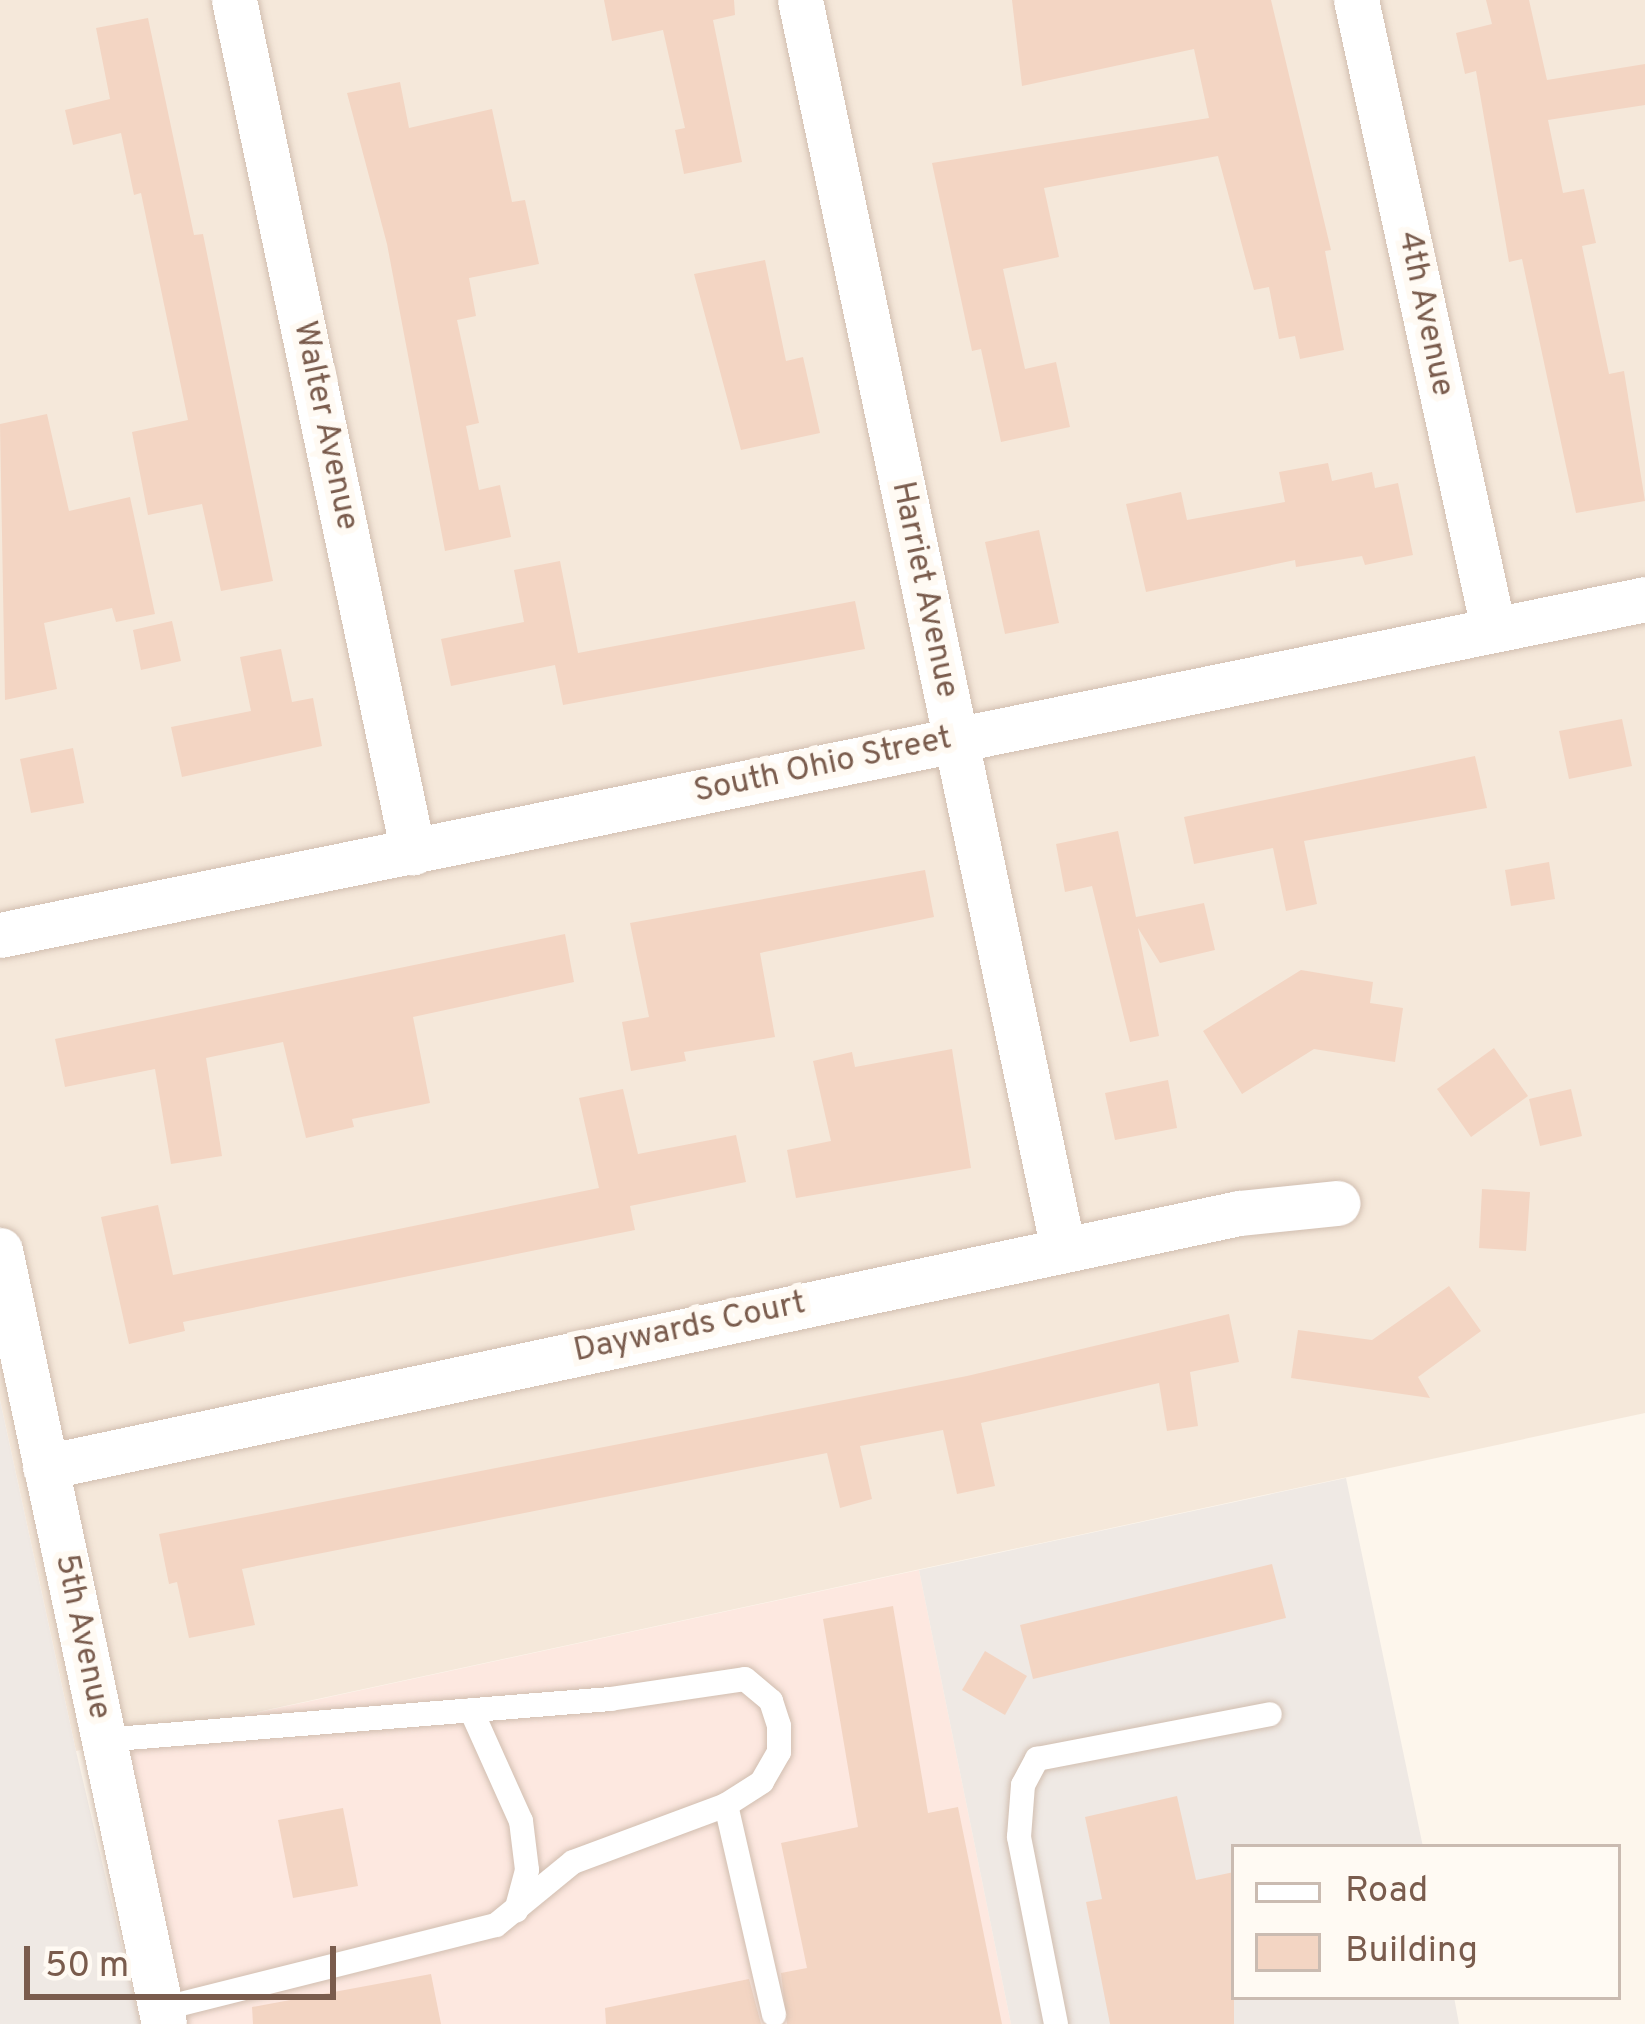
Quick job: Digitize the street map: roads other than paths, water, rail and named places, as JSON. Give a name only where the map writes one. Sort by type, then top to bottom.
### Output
[{"type":"street","name":"Walter Avenue","points":[[234,0],[413,852]]},
{"type":"street","name":"Harriet Avenue","points":[[800,0],[1064,1249]]},
{"type":"street","name":"4th Avenue","points":[[1356,0],[1493,628]]},
{"type":"street","name":"South Ohio Street","points":[[0,935],[1645,599]]},
{"type":"street","name":"Daywards Court","points":[[44,1468],[1239,1213],[1337,1204]]},
{"type":"street","name":"5th Avenue","points":[[0,1250],[163,2017]]},
{"type":"lane","points":[[103,1740],[471,1710],[745,1679],[771,1700],[779,1752],[762,1782],[726,1805],[573,1862],[515,1914],[163,2017]]},
{"type":"lane","points":[[471,1710],[521,1821],[527,1870],[515,1914]]},
{"type":"lane","points":[[1056,2024],[1019,1837],[1023,1785],[1036,1759],[1270,1714]]},
{"type":"lane","points":[[726,1805],[774,2015]]}]
